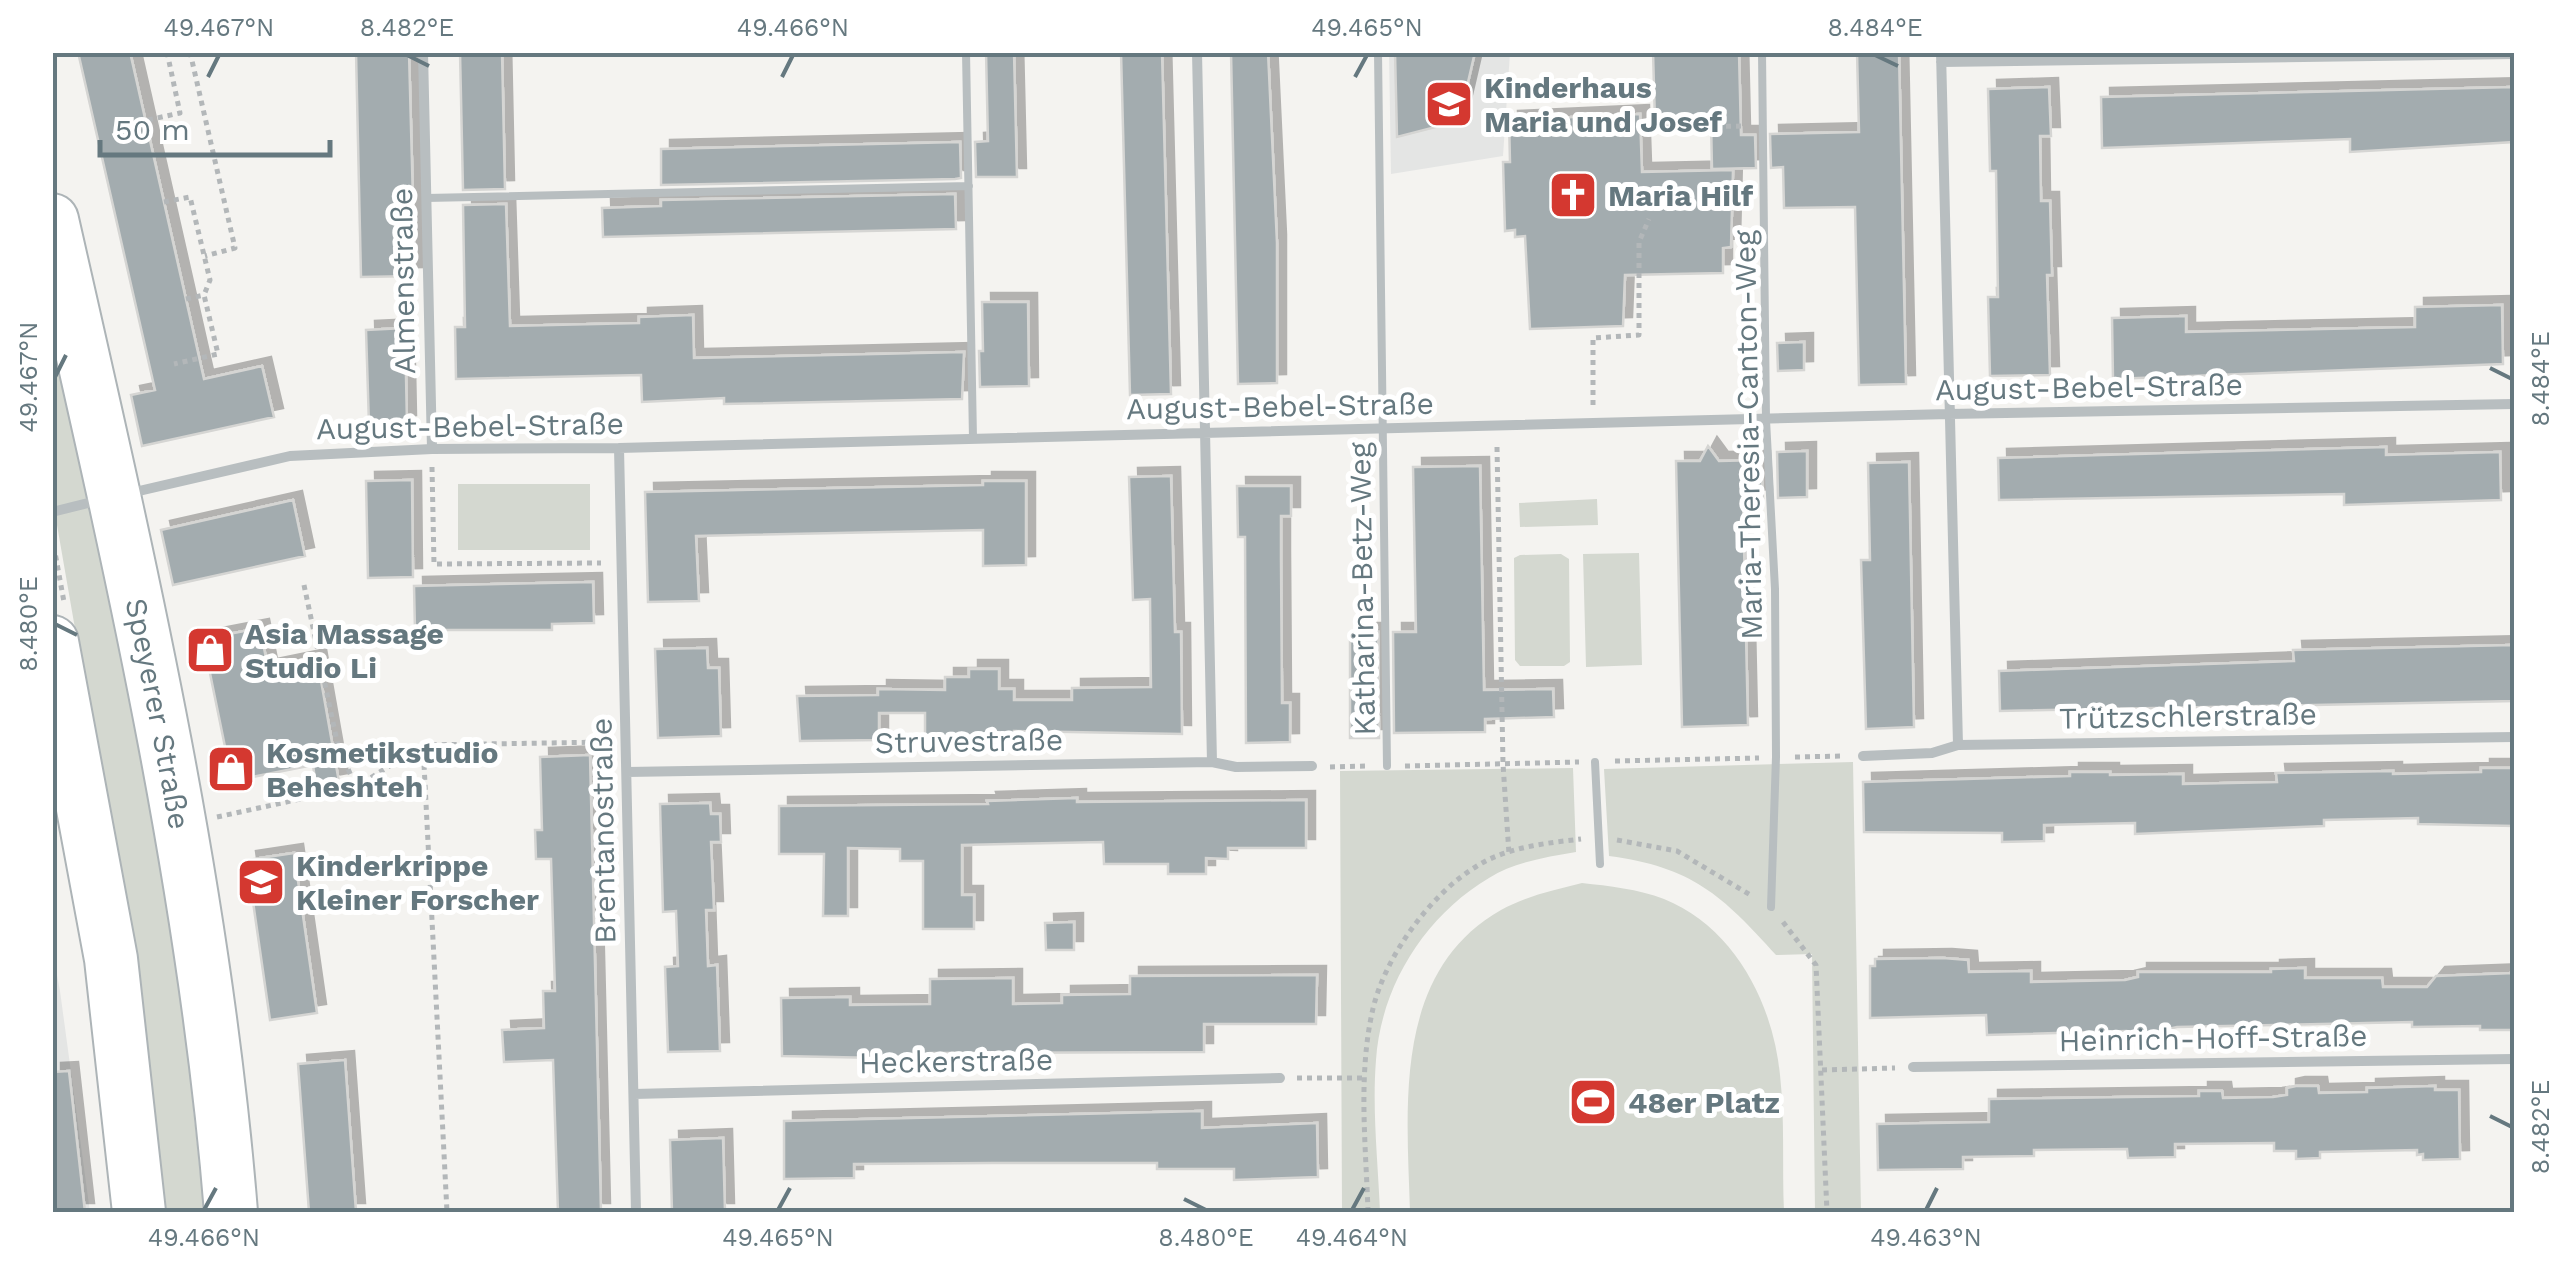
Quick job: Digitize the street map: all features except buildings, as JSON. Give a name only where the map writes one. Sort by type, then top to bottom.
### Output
[{"type":"street","name":"Almenstraße","points":[[423,52],[432,449]]},
{"type":"street","points":[[1196,52],[1212,762]]},
{"type":"street","points":[[1958,745],[1941,57],[2514,54]]},
{"type":"street","name":"Speyerer Straße","points":[[52,220],[114,497],[180,824],[224,1136],[230,1212]]},
{"type":"street","name":"August-Bebel-Straße","points":[[52,512],[290,456],[432,449],[619,448],[1950,414],[2514,404]]},
{"type":"street","name":"Brentanostraße","points":[[619,448],[636,1212]]},
{"type":"street","points":[[52,642],[111,959],[138,1212]]},
{"type":"street","name":"Trützschlerstraße","points":[[1863,756],[1932,753],[1958,745],[2514,737]]},
{"type":"street","name":"Struvestraße","points":[[626,772],[1212,762],[1236,767],[1312,766]]},
{"type":"street","name":"Heinrich-Hoff-Straße","points":[[1913,1068],[2514,1059]]},
{"type":"street","name":"Heckerstraße","points":[[634,1094],[1280,1078]]},
{"type":"lane","points":[[966,52],[973,439]]},
{"type":"lane","name":"Katharina-Betz-Weg","points":[[1378,52],[1387,766]]},
{"type":"lane","name":"Maria-Theresia-Canton-Weg","points":[[1762,52],[1766,420],[1775,589],[1776,757],[1771,907]]},
{"type":"lane","points":[[426,198],[969,186]]},
{"type":"lane","points":[[1595,762],[1600,864]]},
{"type":"path","points":[[148,120],[180,113],[167,52]]},
{"type":"path","points":[[190,52],[235,248],[205,257]]},
{"type":"path","points":[[1646,128],[1742,125]]},
{"type":"path","points":[[164,202],[190,197],[210,280],[204,295],[218,354],[174,364]]},
{"type":"path","points":[[1594,424],[1592,338],[1639,335],[1639,242],[1650,219]]},
{"type":"path","points":[[186,299],[204,295]]},
{"type":"path","points":[[1497,426],[1503,764],[1509,854]]},
{"type":"path","points":[[432,449],[434,564],[623,563]]},
{"type":"path","points":[[304,585],[338,746],[356,787]]},
{"type":"path","points":[[180,824],[356,787],[423,745],[626,741]]},
{"type":"path","points":[[423,745],[447,1212]]},
{"type":"path","points":[[1368,1212],[1364,1078],[1372,1010],[1402,940],[1438,898],[1478,865],[1537,844],[1599,837],[1677,851],[1771,907],[1816,965],[1827,1212]]},
{"type":"path","points":[[1822,1070],[1913,1068]]},
{"type":"path","points":[[1317,1079],[1364,1078]]},
{"type":"shaded area","name":"Kinderhaus Maria und Josef","points":[[1389,53],[1510,53],[1503,156],[1391,174]]},
{"type":"shaded area","points":[[52,290],[167,856],[204,1212],[159,1212],[133,962],[53,502]]},
{"type":"shaded area","points":[[458,484],[590,484],[590,550],[458,550]]},
{"type":"shaded area","points":[[1597,499],[1598,525],[1520,527],[1519,503]]},
{"type":"shaded area","points":[[1639,553],[1642,665],[1586,667],[1583,554]]},
{"type":"shaded area","points":[[1561,554],[1569,559],[1570,662],[1564,666],[1520,666],[1515,660],[1514,558]]},
{"type":"shaded area","points":[[1853,762],[1861,1212],[1815,1212],[1812,954],[1776,955],[1739,916],[1703,887],[1663,868],[1609,856],[1604,769]]},
{"type":"shaded area","points":[[1573,768],[1576,852],[1531,861],[1489,878],[1445,912],[1410,955],[1387,1006],[1376,1060],[1380,1212],[1342,1212],[1340,771]]},
{"type":"shaded area","points":[[1582,883],[1644,893],[1689,912],[1711,928],[1746,970],[1769,1021],[1776,1048],[1782,1109],[1784,1212],[1410,1212],[1408,1129],[1413,1045],[1424,1005],[1440,969],[1466,936],[1501,910],[1530,897]]},
{"type":"shaded area","points":[[52,949],[60,991],[90,1212],[53,1212]]},
{"type":"place","name":"Kinderhaus Maria und Josef","points":[[1449,104]]},
{"type":"place","name":"Maria Hilf","points":[[1573,195]]},
{"type":"place","name":"Asia Massage Studio Li","points":[[210,650]]},
{"type":"place","name":"Kosmetikstudio Beheshteh","points":[[231,769]]},
{"type":"place","name":"Kinderkrippe Kleiner Forscher","points":[[261,882]]},
{"type":"place","name":"48er Platz","points":[[1593,1102]]}]
